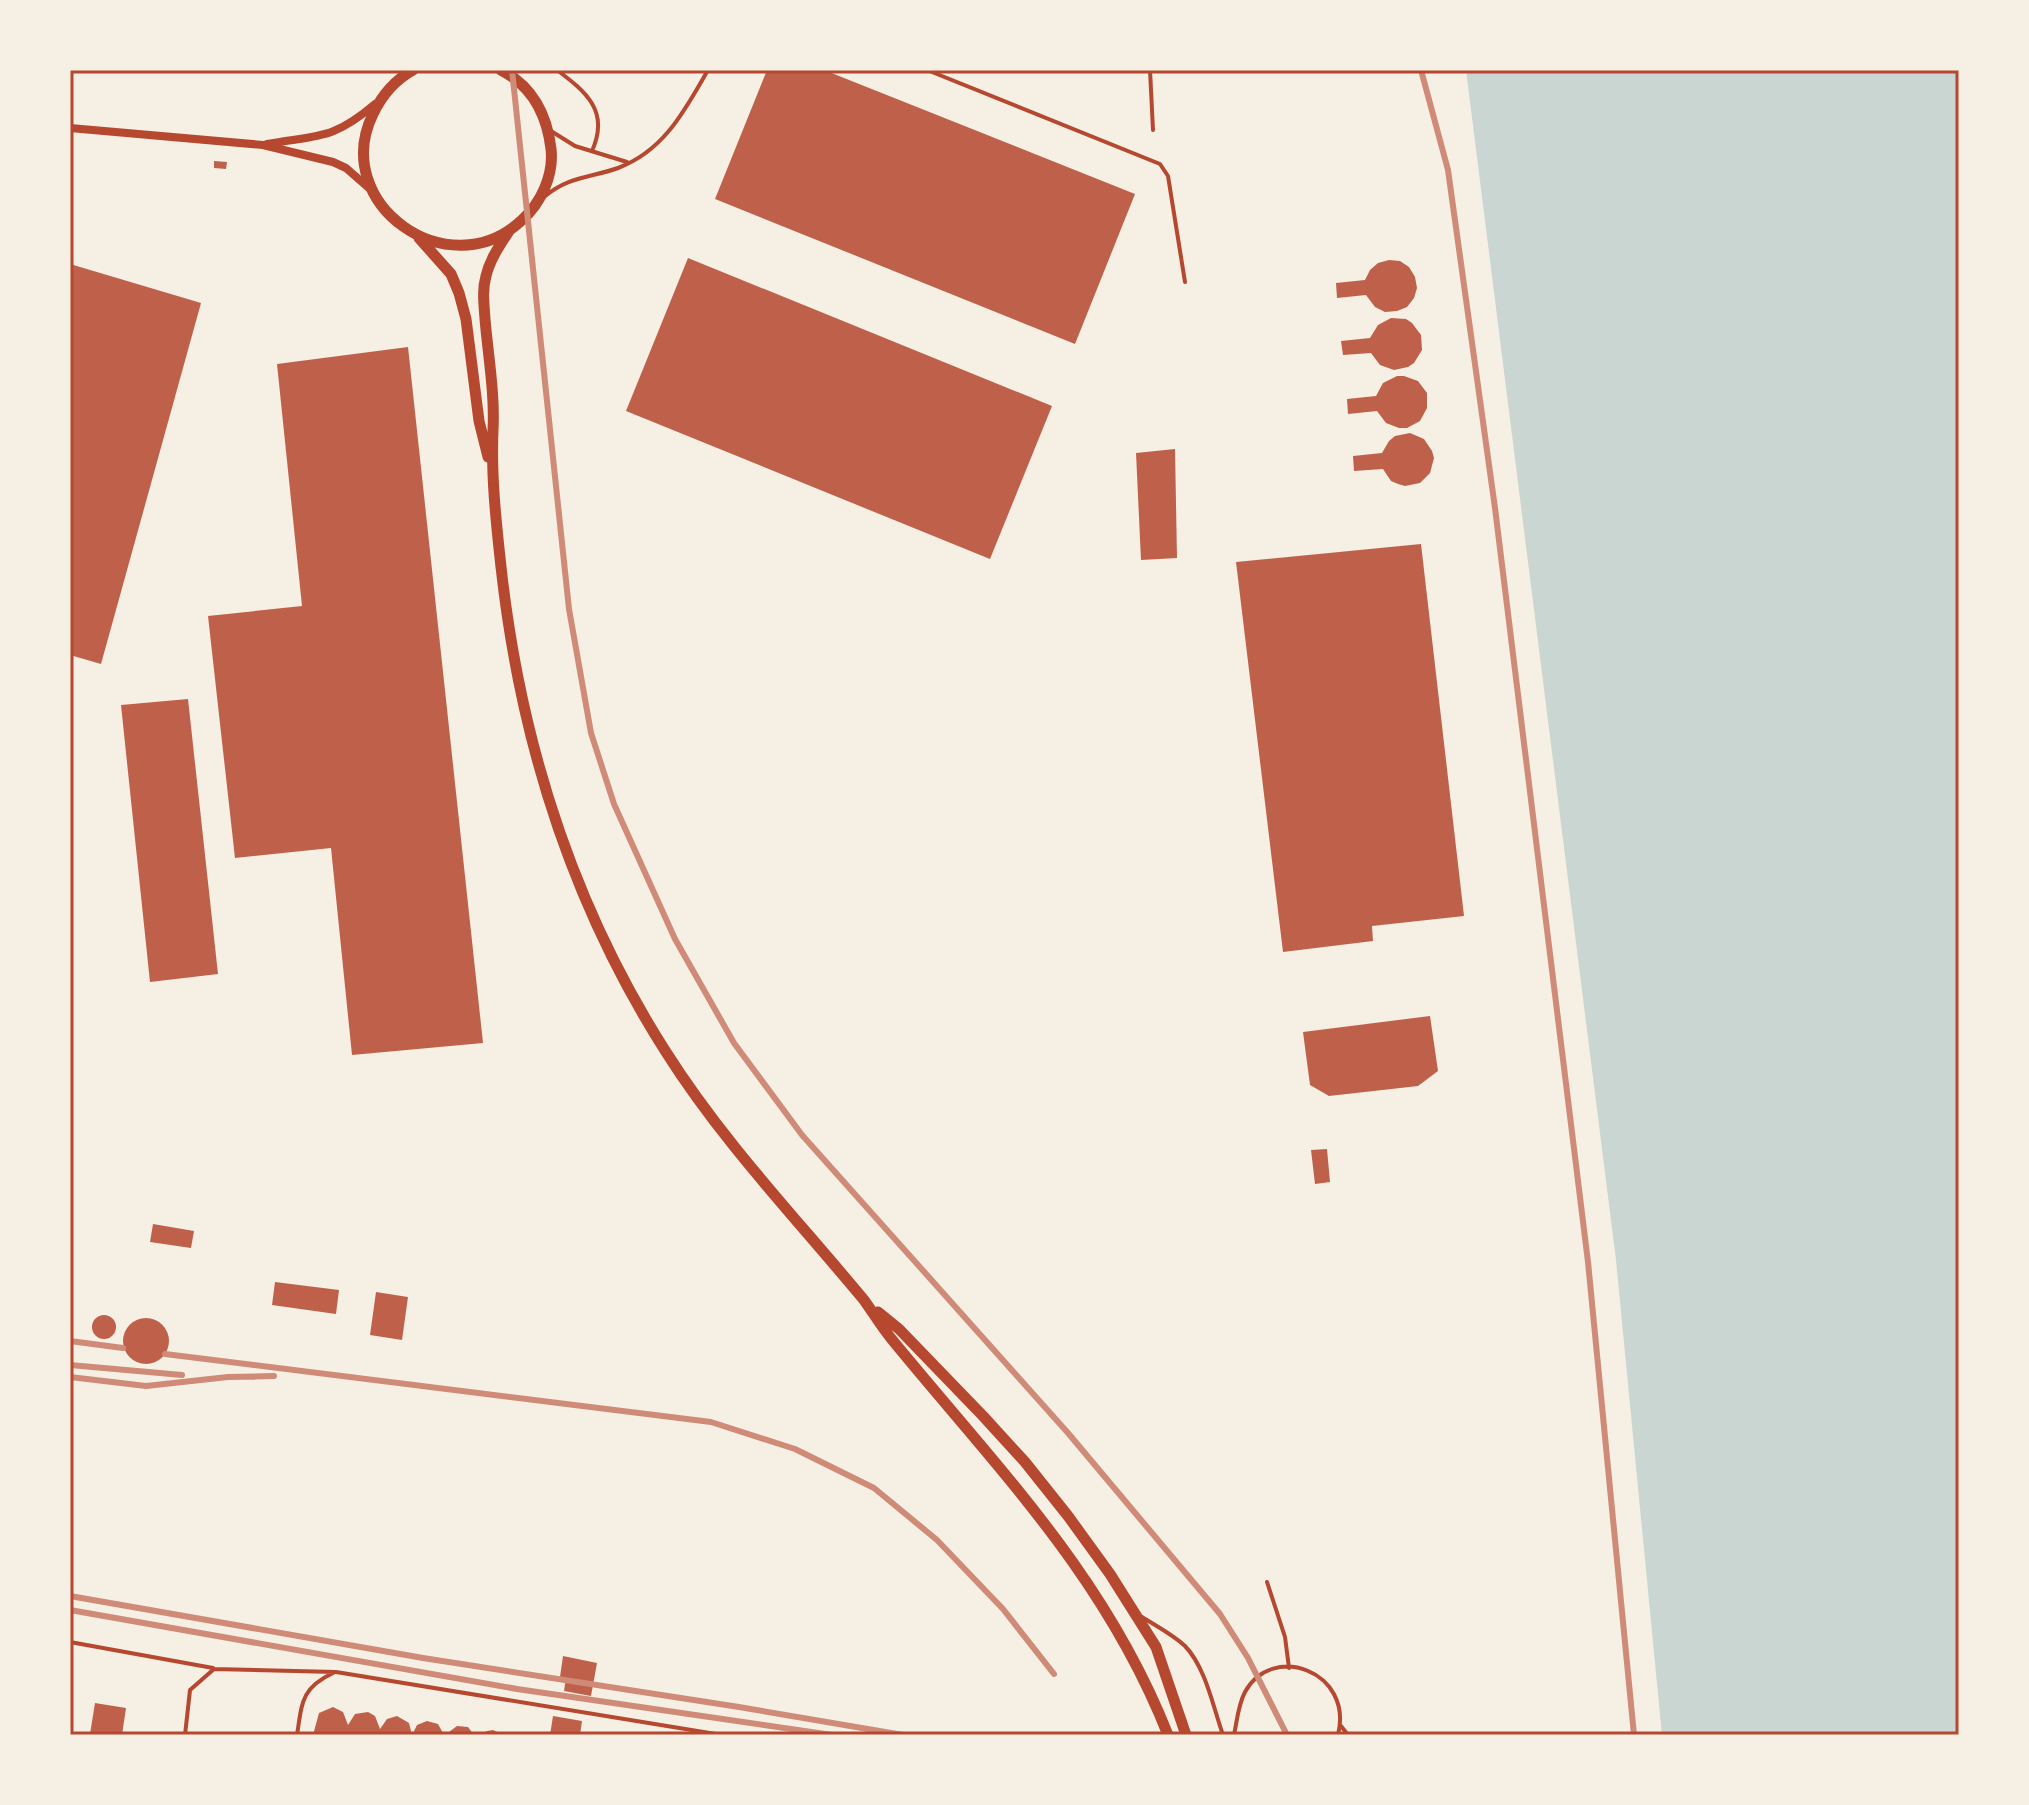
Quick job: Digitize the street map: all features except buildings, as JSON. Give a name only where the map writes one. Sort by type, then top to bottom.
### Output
[{"type":"main road","points":[[491,469],[493,419],[484,286],[490,263],[509,231],[536,204],[547,181],[552,156],[549,130],[541,108],[528,90],[501,70]]},
{"type":"main road","points":[[411,71],[379,101],[369,123],[364,146],[365,170],[373,193],[392,219],[418,237],[451,274],[459,293],[466,319],[479,421],[491,469],[505,602],[524,709],[552,809],[587,906],[638,1005],[703,1107],[865,1302],[891,1339],[1001,1466],[1067,1552],[1122,1638],[1168,1735]]},
{"type":"main road","points":[[418,237],[441,244],[465,246],[488,241],[509,231]]},
{"type":"main road","points":[[865,1302],[899,1329],[1025,1462],[1068,1516],[1156,1647],[1186,1735]]},
{"type":"street","points":[[263,145],[325,136],[343,129],[379,101]]},
{"type":"street","points":[[70,128],[263,145],[333,162],[357,176],[373,193]]},
{"type":"lane","points":[[557,70],[585,92],[597,109],[596,143],[592,151]]},
{"type":"lane","points":[[536,204],[556,187],[643,157],[670,132],[708,70]]},
{"type":"lane","points":[[927,70],[1160,164],[1168,176],[1185,282]]},
{"type":"lane","points":[[1150,70],[1153,130]]},
{"type":"lane","points":[[549,130],[575,146],[629,163]]},
{"type":"lane","points":[[1267,1582],[1285,1637],[1289,1668]]},
{"type":"lane","points":[[1135,1612],[1187,1648],[1198,1664],[1223,1735]]},
{"type":"lane","points":[[70,1642],[217,1669],[336,1672],[722,1735]]},
{"type":"lane","points":[[1234,1735],[1246,1690],[1266,1673],[1289,1668],[1316,1673],[1326,1681],[1336,1697],[1340,1724],[1338,1735]]},
{"type":"lane","points":[[185,1735],[190,1690],[217,1669]]},
{"type":"lane","points":[[297,1735],[303,1697],[317,1681],[336,1672]]},
{"type":"lane","points":[[1340,1724],[1348,1735]]},
{"type":"shaded area","points":[[1466,70],[1959,70],[1959,1735],[1662,1735],[1616,1260]]},
{"type":"railway","points":[[512,70],[569,609],[591,733],[614,804],[675,939],[734,1043],[802,1135],[1068,1433],[1220,1614],[1248,1658],[1287,1735]]},
{"type":"railway","points":[[1421,70],[1448,170],[1495,508],[1588,1262],[1634,1735]]},
{"type":"railway","points":[[70,1341],[123,1348]]},
{"type":"railway","points":[[165,1354],[711,1422],[795,1449],[874,1488],[937,1540],[1003,1609],[1054,1674]]},
{"type":"railway","points":[[70,1365],[182,1375]]},
{"type":"railway","points":[[70,1377],[146,1386],[228,1377],[274,1376]]},
{"type":"railway","points":[[70,1596],[423,1658],[903,1735]]},
{"type":"railway","points":[[70,1610],[517,1689],[832,1735]]}]
